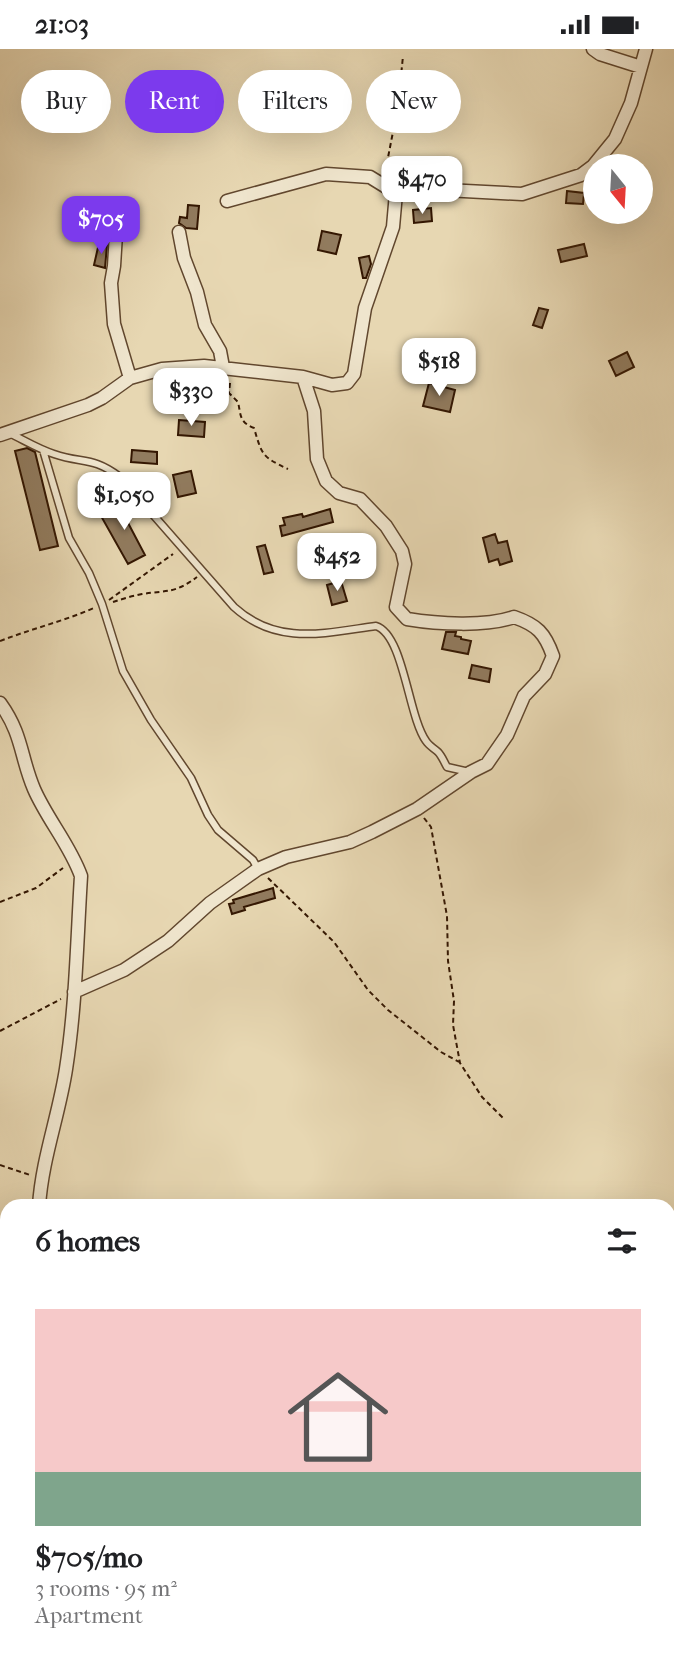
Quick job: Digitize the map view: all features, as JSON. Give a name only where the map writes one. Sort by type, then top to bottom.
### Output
[{"type":"street","points":[[593,49],[600,54],[641,67]]},
{"type":"street","points":[[4,433],[88,405],[130,378],[181,367],[225,368],[303,377],[339,386],[347,383],[354,374],[365,308],[393,227],[396,193],[408,184],[446,190],[522,194],[581,175],[593,166],[615,139],[631,103],[646,49]]},
{"type":"street","points":[[227,201],[326,174],[360,174],[396,193]]},
{"type":"street","points":[[112,213],[116,234],[111,283],[114,324],[130,378]]},
{"type":"street","points":[[179,232],[184,258],[197,292],[205,325],[220,351],[225,368]]},
{"type":"street","points":[[74,992],[124,970],[168,940],[210,903],[258,869],[286,857],[350,842],[417,809],[487,764],[507,735],[524,696],[545,674],[554,656],[547,638],[531,623],[514,617],[502,621],[450,624],[407,619],[396,607],[405,564],[402,551],[386,526],[360,499],[339,493],[326,481],[317,459],[314,411],[303,377]]},
{"type":"street","points":[[0,703],[14,722],[33,787],[75,859],[80,876],[74,992],[66,1070],[41,1181],[40,1199]]},
{"type":"lane","points":[[4,433],[55,455],[95,461],[107,467],[120,477],[234,607],[262,628],[313,634],[376,626],[383,628],[389,633],[396,651],[413,712],[426,742],[439,753],[447,767],[471,772]]},
{"type":"lane","points":[[43,450],[69,538],[89,573],[102,604],[123,671],[151,720],[191,778],[218,830],[253,860],[258,869]]},
{"type":"path","points":[[383,184],[398,106],[403,56]]},
{"type":"path","points":[[225,368],[229,393],[238,402],[242,421],[254,428],[264,456],[288,469]]},
{"type":"path","points":[[0,641],[66,620],[102,604],[181,547]]},
{"type":"path","points":[[102,604],[179,589],[203,571]]},
{"type":"path","points":[[417,809],[432,827],[449,944],[448,961],[454,1001],[453,1025],[460,1062],[482,1097],[505,1120]]},
{"type":"path","points":[[0,902],[42,885],[75,859]]},
{"type":"path","points":[[258,869],[334,942],[368,990],[388,1010],[441,1052],[460,1062]]},
{"type":"path","points":[[0,1031],[74,992]]},
{"type":"path","points":[[0,1165],[19,1170],[41,1181]]},
{"type":"building","points":[[567,191],[583,193],[583,204],[566,203]]},
{"type":"building","points":[[188,205],[199,206],[197,229],[186,228],[179,223],[180,217],[187,218]]},
{"type":"building","points":[[431,208],[432,221],[414,223],[413,210]]},
{"type":"building","points":[[322,231],[341,235],[336,254],[318,250]]},
{"type":"building","points":[[99,243],[107,245],[105,268],[94,265]]},
{"type":"building","points":[[584,244],[587,256],[561,262],[558,250]]},
{"type":"building","points":[[369,256],[371,264],[366,278],[363,278],[359,258]]},
{"type":"building","points":[[539,308],[548,310],[542,328],[533,325]]},
{"type":"building","points":[[627,352],[634,367],[616,376],[609,361]]},
{"type":"building","points":[[429,383],[455,390],[450,412],[423,406]]},
{"type":"building","points":[[179,420],[205,422],[204,437],[178,435]]},
{"type":"building","points":[[27,448],[35,452],[58,546],[40,550],[15,451]]},
{"type":"building","points":[[132,450],[157,452],[157,464],[131,462]]},
{"type":"building","points":[[191,471],[196,493],[178,497],[173,475]]},
{"type":"building","points":[[128,501],[135,513],[126,519],[145,555],[128,564],[101,516]]},
{"type":"building","points":[[330,509],[333,522],[282,536],[280,526],[285,525],[283,518],[302,514],[303,517]]},
{"type":"building","points":[[495,534],[498,543],[507,541],[512,561],[500,565],[498,559],[489,562],[483,538]]},
{"type":"building","points":[[265,545],[273,572],[264,574],[257,547]]},
{"type":"building","points":[[341,581],[347,601],[332,605],[327,585]]},
{"type":"building","points":[[446,632],[456,632],[455,636],[471,641],[468,654],[442,649]]},
{"type":"building","points":[[472,665],[491,669],[489,682],[469,678]]},
{"type":"building","points":[[273,888],[275,898],[244,907],[245,910],[232,914],[229,904],[234,903],[233,900]]}]
